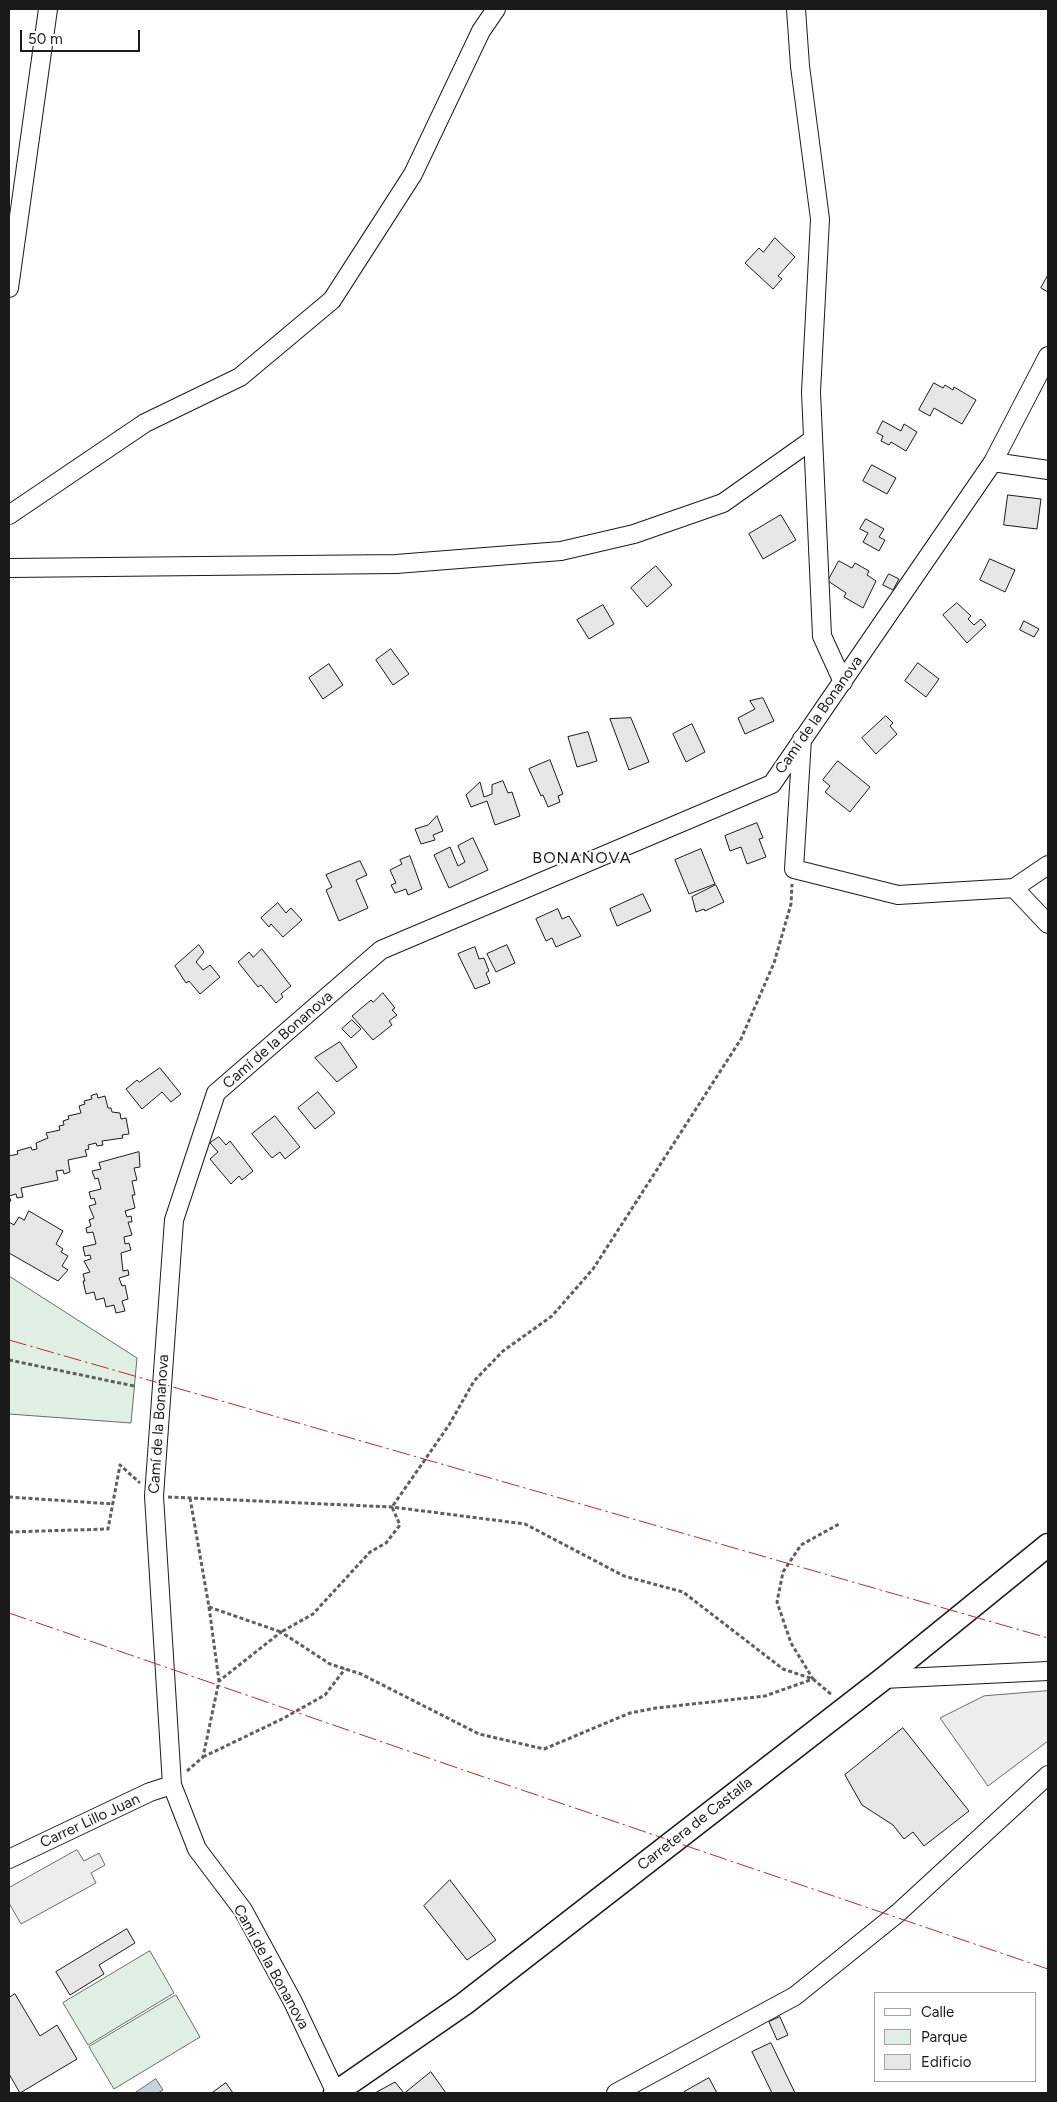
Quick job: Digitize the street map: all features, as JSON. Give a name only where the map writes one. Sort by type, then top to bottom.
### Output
[{"type":"main road","name":"Carretera de Castalla","points":[[335,2093],[464,2004],[845,1706],[883,1679],[1048,1545]]},
{"type":"street","points":[[9,283],[48,9]]},
{"type":"street","points":[[9,515],[145,423],[240,376],[332,300],[413,174],[481,31],[496,9]]},
{"type":"street","points":[[796,9],[800,66],[820,219],[811,392],[822,636],[843,682]]},
{"type":"street","name":"Camí de la Bonanova","points":[[335,2093],[293,2002],[243,1910],[197,1849],[172,1785],[154,1496],[174,1220],[216,1093],[381,950],[772,784],[993,462],[1048,356]]},
{"type":"street","points":[[9,568],[396,564],[561,551],[634,534],[722,503],[812,440]]},
{"type":"street","points":[[993,462],[1048,470]]},
{"type":"street","points":[[802,738],[794,869],[898,895],[1014,888],[1048,865]]},
{"type":"street","points":[[1014,888],[1048,924]]},
{"type":"street","points":[[883,1679],[1048,1671]]},
{"type":"street","points":[[616,2093],[795,1996],[898,1913],[1048,1775]]},
{"type":"street","name":"Carrer Lillo Juan","points":[[9,1859],[150,1792],[172,1785]]},
{"type":"path","points":[[392,1507],[449,1425],[474,1381],[503,1351],[552,1316],[593,1269],[741,1039],[774,963],[790,904],[794,869]]},
{"type":"path","points":[[9,1360],[134,1386]]},
{"type":"path","points":[[9,1532],[108,1529],[120,1465],[154,1496],[392,1507],[525,1524],[624,1576],[683,1592],[783,1670],[813,1679]]},
{"type":"path","points":[[9,1497],[113,1504]]},
{"type":"path","points":[[190,1498],[209,1607],[219,1681],[203,1757]]},
{"type":"path","points":[[219,1681],[281,1632],[312,1614],[370,1552],[386,1543],[400,1525],[392,1507]]},
{"type":"path","points":[[839,1524],[801,1546],[783,1572],[777,1602],[791,1643],[813,1679],[845,1706]]},
{"type":"path","points":[[209,1607],[281,1632],[330,1664],[361,1674],[479,1734],[544,1749],[630,1713],[656,1708],[765,1696],[813,1679]]},
{"type":"path","points":[[172,1785],[203,1757],[284,1718],[325,1695],[345,1669]]},
{"type":"green space","points":[[9,1276],[137,1358],[131,1423],[9,1414]]},
{"type":"green space","points":[[150,1951],[174,1993],[88,2045],[63,2003]]},
{"type":"green space","points":[[176,1995],[200,2037],[114,2089],[89,2047]]},
{"type":"shaded area","points":[[1048,1691],[1048,1741],[988,1786],[940,1718],[984,1696]]},
{"type":"shaded area","points":[[77,1850],[84,1861],[99,1853],[105,1865],[91,1873],[96,1883],[21,1924],[9,1903],[9,1888]]},
{"type":"shaded area","points":[[156,2079],[163,2090],[158,2093],[135,2093]]},
{"type":"building","points":[[775,238],[795,257],[778,276],[782,279],[773,289],[745,263],[759,248],[763,252]]},
{"type":"building","points":[[1048,275],[1048,292],[1041,288]]},
{"type":"building","points":[[934,383],[943,388],[945,385],[953,390],[954,387],[976,400],[962,424],[934,408],[930,416],[919,410]]},
{"type":"building","points":[[883,421],[901,431],[904,424],[917,432],[906,451],[891,442],[889,445],[881,441],[883,436],[877,433]]},
{"type":"building","points":[[872,465],[896,478],[887,494],[863,481]]},
{"type":"building","points":[[1008,495],[1041,499],[1037,529],[1004,525]]},
{"type":"building","points":[[781,515],[796,540],[763,559],[749,534]]},
{"type":"building","points":[[866,519],[884,529],[879,537],[885,540],[879,551],[863,542],[868,533],[860,529]]},
{"type":"building","points":[[990,559],[1015,570],[1005,592],[980,580]]},
{"type":"building","points":[[839,561],[852,568],[855,563],[869,571],[867,575],[876,581],[863,608],[844,597],[846,593],[828,581]]},
{"type":"building","points":[[656,566],[672,585],[647,607],[631,588]]},
{"type":"building","points":[[889,574],[899,579],[893,590],[883,585]]},
{"type":"building","points":[[957,603],[971,616],[968,619],[974,625],[981,619],[986,625],[967,643],[943,615]]},
{"type":"building","points":[[603,605],[614,624],[589,639],[577,620]]},
{"type":"building","points":[[1024,621],[1039,629],[1034,637],[1020,630]]},
{"type":"building","points":[[391,649],[409,674],[393,685],[376,660]]},
{"type":"building","points":[[918,663],[939,679],[926,697],[905,681]]},
{"type":"building","points":[[329,664],[343,685],[323,699],[309,678]]},
{"type":"building","points":[[763,698],[774,721],[745,734],[738,718],[755,709],[750,701]]},
{"type":"building","points":[[886,716],[893,723],[890,726],[897,734],[876,754],[862,738]]},
{"type":"building","points":[[631,718],[649,762],[629,770],[610,719]]},
{"type":"building","points":[[692,724],[705,752],[686,762],[673,734]]},
{"type":"building","points":[[588,732],[597,761],[577,767],[568,737]]},
{"type":"building","points":[[550,760],[563,794],[558,796],[560,802],[548,807],[529,769]]},
{"type":"building","points":[[838,761],[870,787],[850,812],[825,792],[830,786],[823,780]]},
{"type":"building","points":[[503,781],[508,793],[512,792],[520,816],[495,825],[487,801],[471,807],[466,795],[480,782],[484,797],[492,794],[492,785]]},
{"type":"building","points":[[437,816],[443,831],[433,835],[435,840],[421,844],[415,829],[428,825]]},
{"type":"building","points":[[757,823],[763,838],[759,839],[766,857],[747,864],[741,847],[730,851],[725,836]]},
{"type":"building","points":[[473,838],[488,870],[449,888],[434,855],[450,847],[458,866],[465,862],[458,846]]},
{"type":"building","points":[[701,849],[715,884],[689,894],[675,860]]},
{"type":"building","points":[[410,856],[422,889],[408,895],[406,889],[395,893],[391,885],[396,883],[390,870],[402,864],[400,860]]},
{"type":"building","points":[[360,861],[367,875],[356,880],[368,908],[339,921],[326,890],[332,887],[326,875]]},
{"type":"building","points":[[716,885],[724,902],[705,911],[704,909],[696,912],[692,897]]},
{"type":"building","points":[[643,894],[651,911],[617,926],[610,909]]},
{"type":"building","points":[[278,903],[286,913],[291,908],[302,920],[283,937],[271,924],[269,927],[261,918]]},
{"type":"building","points":[[558,909],[562,919],[569,916],[581,936],[556,947],[552,938],[546,941],[536,919]]},
{"type":"building","points":[[199,945],[204,952],[196,962],[203,970],[210,965],[220,977],[200,994],[189,981],[186,983],[175,966]]},
{"type":"building","points":[[507,945],[515,963],[496,972],[487,954]]},
{"type":"building","points":[[475,947],[479,959],[484,958],[489,971],[486,973],[490,983],[475,989],[458,954]]},
{"type":"building","points":[[262,949],[291,986],[281,994],[283,997],[276,1003],[261,985],[258,987],[238,962],[249,952],[253,957]]},
{"type":"building","points":[[383,993],[395,1008],[392,1010],[397,1015],[389,1021],[392,1025],[373,1040],[352,1016],[371,1000],[373,1002]]},
{"type":"building","points":[[352,1020],[361,1029],[351,1038],[342,1029]]},
{"type":"building","points":[[340,1042],[357,1067],[337,1082],[315,1058]]},
{"type":"building","points":[[160,1068],[181,1094],[171,1102],[162,1092],[142,1109],[126,1089],[137,1080],[139,1082]]},
{"type":"building","points":[[318,1092],[335,1113],[315,1129],[298,1108]]},
{"type":"building","points":[[97,1094],[98,1098],[105,1096],[108,1108],[111,1108],[112,1112],[120,1113],[121,1119],[126,1118],[129,1134],[122,1135],[123,1138],[102,1141],[103,1145],[97,1146],[96,1143],[88,1145],[89,1149],[85,1150],[87,1156],[68,1160],[70,1172],[64,1174],[63,1170],[56,1171],[58,1180],[21,1188],[23,1197],[17,1198],[16,1194],[9,1196],[9,1156],[18,1154],[17,1151],[31,1147],[32,1150],[37,1149],[36,1143],[48,1138],[46,1133],[60,1130],[59,1126],[64,1125],[63,1121],[69,1119],[68,1116],[81,1113],[79,1106],[85,1104],[84,1101],[92,1099],[91,1096]]},
{"type":"building","points":[[275,1116],[300,1147],[285,1159],[280,1152],[272,1158],[252,1134]]},
{"type":"building","points":[[219,1137],[226,1145],[230,1141],[253,1171],[242,1180],[239,1176],[231,1184],[210,1159],[218,1152],[210,1143]]},
{"type":"building","points":[[139,1152],[140,1167],[134,1168],[137,1180],[132,1181],[135,1195],[132,1195],[135,1208],[125,1211],[127,1217],[131,1216],[132,1222],[128,1222],[132,1235],[124,1237],[125,1244],[129,1243],[131,1250],[121,1253],[123,1271],[128,1270],[129,1275],[119,1278],[122,1286],[125,1285],[128,1299],[122,1301],[125,1311],[116,1313],[114,1305],[106,1307],[104,1298],[96,1300],[94,1292],[86,1294],[83,1281],[85,1281],[83,1274],[90,1272],[84,1261],[91,1259],[90,1255],[85,1256],[83,1247],[96,1244],[93,1232],[87,1233],[86,1228],[91,1226],[89,1220],[94,1218],[89,1206],[96,1204],[94,1198],[91,1199],[89,1192],[101,1189],[98,1178],[95,1179],[92,1171],[101,1169],[99,1163]]},
{"type":"building","points":[[29,1211],[63,1231],[56,1244],[63,1249],[61,1252],[68,1256],[62,1266],[68,1270],[58,1281],[9,1253],[9,1222],[14,1225],[19,1217],[24,1220]]},
{"type":"building","points":[[903,1728],[969,1811],[924,1846],[913,1832],[904,1839],[893,1825],[862,1805],[845,1775]]},
{"type":"building","points":[[450,1880],[496,1940],[467,1960],[424,1906]]},
{"type":"building","points":[[127,1929],[135,1943],[99,1965],[104,1974],[70,1995],[56,1972]]},
{"type":"building","points":[[15,1994],[40,2036],[57,2025],[77,2059],[20,2093],[9,2074],[9,1998]]},
{"type":"building","points":[[780,2017],[788,2035],[777,2040],[769,2022]]},
{"type":"building","points":[[771,2043],[795,2093],[772,2093],[752,2052]]},
{"type":"building","points":[[431,2072],[446,2093],[404,2093]]},
{"type":"building","points":[[709,2078],[717,2093],[684,2093],[684,2092]]},
{"type":"building","points":[[395,2082],[404,2093],[375,2093]]},
{"type":"building","points":[[226,2083],[233,2093],[212,2093]]},
{"type":"power","points":[[9,1340],[1048,1638]]},
{"type":"power","points":[[9,1613],[1048,1969]]},
{"type":"district","name":"BONANOVA","points":[[582,858]]}]
